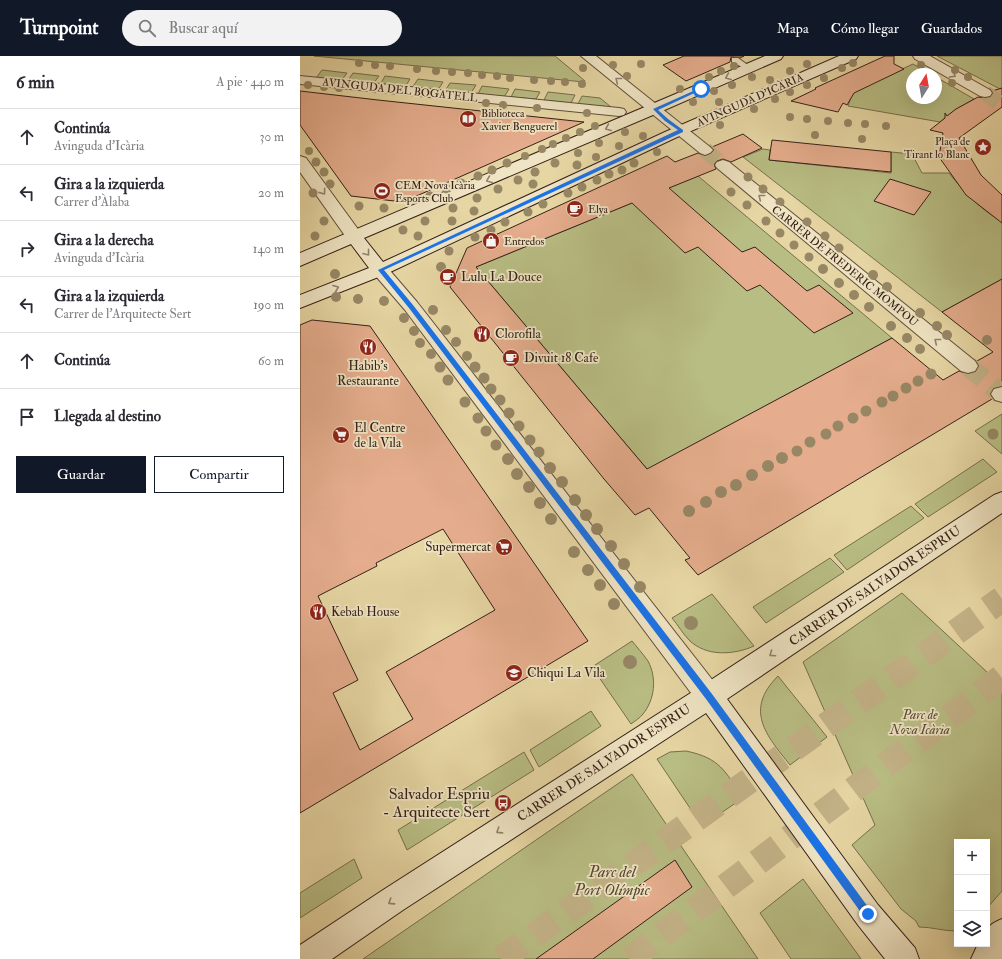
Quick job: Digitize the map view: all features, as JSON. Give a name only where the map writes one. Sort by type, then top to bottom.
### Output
[{"type":"street","points":[[588,56],[705,150]]},
{"type":"street","points":[[300,260],[655,109],[741,64],[776,56]]},
{"type":"street","name":"AVINGUDA D'ICÀRIA","points":[[300,302],[380,270],[681,131],[851,56]]},
{"type":"street","points":[[920,56],[985,93]]},
{"type":"street","name":"AVINGUDA DEL BOGATELL","points":[[300,80],[619,112]]},
{"type":"street","points":[[300,160],[354,236],[380,270],[411,306],[709,696],[863,908],[904,959]]},
{"type":"street","name":"CARRER DE FREDERIC MOMPOU","points":[[723,165],[968,366]]},
{"type":"street","name":"CARRER DE SALVADOR ESPRIU","points":[[306,959],[393,900],[709,696],[1002,501]]},
{"type":"street","points":[[986,959],[1002,934]]},
{"type":"green space","points":[[314,56],[555,56],[585,81],[584,82]]},
{"type":"green space","points":[[937,56],[1002,56],[1002,88],[1000,89]]},
{"type":"green space","points":[[913,64],[920,68],[906,68],[906,104],[942,104],[942,80],[974,99],[955,110],[940,122],[848,106],[853,92]]},
{"type":"green space","points":[[322,70],[347,73],[341,81],[316,78]]},
{"type":"green space","points":[[353,73],[379,76],[373,84],[347,82]]},
{"type":"green space","points":[[385,76],[410,79],[405,87],[380,85]]},
{"type":"green space","points":[[418,79],[443,82],[438,90],[412,88]]},
{"type":"green space","points":[[450,83],[476,85],[471,93],[445,91]]},
{"type":"green space","points":[[482,86],[509,89],[504,97],[478,94]]},
{"type":"green space","points":[[515,89],[540,92],[536,99],[511,97]]},
{"type":"green space","points":[[548,92],[575,95],[571,103],[544,100]]},
{"type":"green space","points":[[582,96],[600,98],[611,107],[578,104]]},
{"type":"green space","points":[[763,149],[770,150],[769,160],[891,173],[891,152],[912,154],[922,173],[949,173],[973,200],[1002,222],[1002,279],[942,312],[743,157]]},
{"type":"green space","points":[[698,176],[892,338],[648,470],[476,267]]},
{"type":"green space","points":[[1002,414],[1002,454],[975,431]]},
{"type":"green space","points":[[983,459],[997,472],[928,517],[915,504]]},
{"type":"green space","points":[[911,506],[924,518],[847,570],[834,555]]},
{"type":"green space","points":[[830,558],[844,572],[766,623],[753,607]]},
{"type":"green space","name":"Parc de Nova Icària","points":[[902,593],[1002,686],[1002,891],[990,905],[990,839],[954,839],[954,931],[919,927],[916,921],[901,909],[852,845],[875,825],[803,662]]},
{"type":"green space","points":[[712,594],[754,646],[729,653],[720,653],[712,652],[696,646],[689,640],[672,618]]},
{"type":"green space","points":[[632,641],[648,661],[654,681],[652,695],[647,708],[640,717],[631,724],[592,667]]},
{"type":"green space","points":[[778,676],[827,737],[790,765],[773,743],[762,722],[762,700],[768,688]]},
{"type":"green space","points":[[591,711],[601,726],[539,767],[530,750]]},
{"type":"green space","points":[[686,751],[697,754],[714,762],[726,773],[743,798],[702,826],[657,759],[670,752]]},
{"type":"green space","points":[[524,752],[534,770],[407,850],[398,830]]},
{"type":"green space","name":"Parc del Port Olímpic","points":[[632,774],[758,959],[363,959]]},
{"type":"green space","points":[[354,859],[362,878],[300,918],[300,893]]},
{"type":"green space","points":[[803,879],[861,959],[791,959],[760,913]]},
{"type":"building","points":[[684,56],[744,56],[740,58],[731,57],[730,62],[686,81],[663,65]]},
{"type":"building","points":[[885,56],[894,56],[894,64],[904,69],[854,93],[847,105],[843,103],[838,112],[791,101],[816,89],[815,88]]},
{"type":"building","points":[[1002,88],[1002,107],[959,138],[981,175],[1002,195],[1002,223],[966,195],[939,157],[943,133],[930,130],[945,118],[945,113],[947,116],[956,109],[978,97],[990,97],[993,94],[992,91]]},
{"type":"building","points":[[300,91],[584,122],[403,202],[351,196],[300,125]]},
{"type":"building","points":[[743,134],[762,148],[731,162],[723,159],[717,161],[714,164],[716,169],[669,188],[742,252],[755,247],[807,291],[819,285],[853,313],[814,333],[760,285],[747,291],[698,247],[685,253],[632,203],[476,267],[647,469],[892,338],[943,380],[959,371],[968,374],[975,372],[979,367],[977,361],[993,352],[942,312],[1002,279],[1002,386],[993,388],[990,393],[992,399],[698,575],[685,560],[690,558],[649,508],[635,515],[604,479],[450,287],[467,248],[667,156],[675,162],[698,153],[706,156],[714,151],[712,147]]},
{"type":"building","points":[[772,140],[891,152],[891,172],[769,160]]},
{"type":"building","points":[[890,179],[931,192],[914,215],[874,201]]},
{"type":"building","points":[[312,320],[370,326],[588,641],[300,813],[300,325]],"holes":[[[443,529],[495,610],[386,672],[413,719],[360,750],[333,693],[358,680],[318,596],[377,566],[376,563]]]},
{"type":"building","points":[[675,860],[692,887],[593,959],[536,959]]},
{"type":"tunnel","points":[[985,93],[1002,105]]},
{"type":"tunnel","points":[[705,150],[723,165]]},
{"type":"tunnel","points":[[968,366],[1001,394]]},
{"type":"tunnel","points":[[501,959],[1002,599]]},
{"type":"tunnel","points":[[630,959],[1002,677]]},
{"type":"place","name":"Biblioteca Xavier Benguerel","points":[[468,119]]},
{"type":"place","name":"Plaça de Tirant lo Blanc","points":[[983,147]]},
{"type":"place","name":"CEM Nova Icària Esports Club","points":[[382,191]]},
{"type":"place","name":"Elya","points":[[575,209]]},
{"type":"place","name":"Entredos","points":[[491,241]]},
{"type":"place","name":"Lulu La Douce","points":[[448,277]]},
{"type":"place","name":"Clorofila","points":[[482,334]]},
{"type":"place","name":"Habib's Restaurante","points":[[368,347]]},
{"type":"place","name":"Divuit 18 Cafe","points":[[511,358]]},
{"type":"place","name":"El Centre de la Vila","points":[[341,435]]},
{"type":"place","name":"Supermercat","points":[[504,547]]},
{"type":"place","name":"Kebab House","points":[[318,612]]},
{"type":"place","name":"Chiqui La Vila","points":[[514,673]]},
{"type":"place","name":"Salvador Espriu - Arquitecte Sert","points":[[503,803]]},
{"type":"route","points":[[701,89],[655,109],[681,131],[380,270],[411,306],[709,696],[765,775],[868,914]]}]
